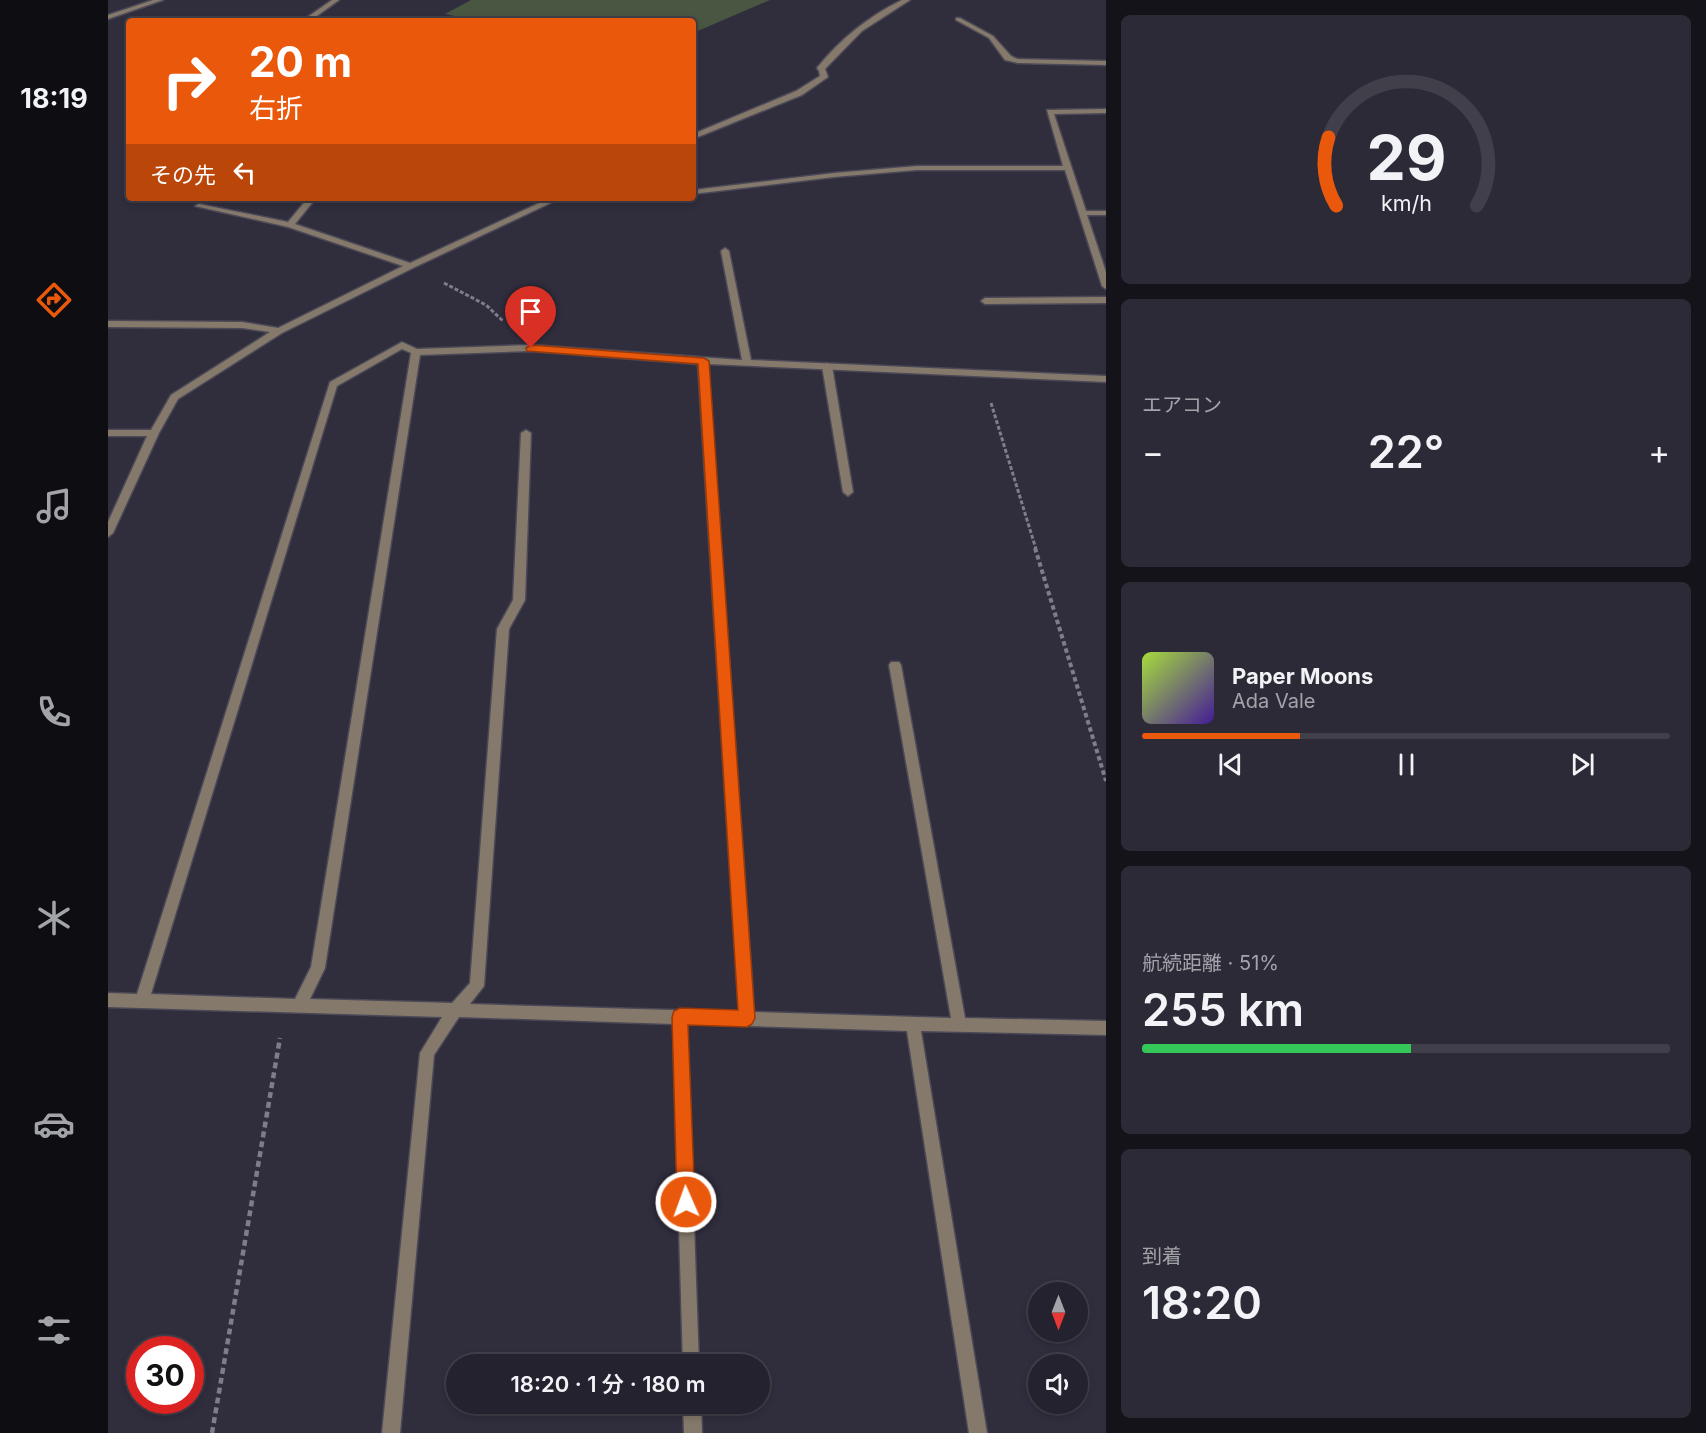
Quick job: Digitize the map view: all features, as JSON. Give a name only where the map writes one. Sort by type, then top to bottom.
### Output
[{"type":"street","points":[[108,17],[160,0]]},
{"type":"street","points":[[309,18],[336,0]]},
{"type":"street","points":[[696,136],[800,93],[824,77],[821,68],[844,40],[886,10],[907,0]]},
{"type":"street","points":[[958,19],[991,37],[1008,58],[1018,62],[1106,63]]},
{"type":"street","points":[[1106,111],[1050,112],[1106,286]]},
{"type":"street","points":[[696,192],[834,175],[916,168],[1068,168]]},
{"type":"street","points":[[290,225],[310,201]]},
{"type":"street","points":[[108,533],[154,433],[174,397],[279,331],[410,266],[551,201]]},
{"type":"street","points":[[199,206],[290,225],[410,266]]},
{"type":"street","points":[[1082,213],[1106,213]]},
{"type":"street","points":[[725,251],[747,363]]},
{"type":"street","points":[[985,301],[1106,300]]},
{"type":"street","points":[[108,324],[242,325],[279,331]]},
{"type":"street","points":[[142,1000],[333,384],[402,345],[416,352],[531,348],[704,361],[1106,379]]},
{"type":"street","points":[[300,1004],[318,968],[416,352]]},
{"type":"street","points":[[704,361],[747,1018]]},
{"type":"street","points":[[827,366],[848,492]]},
{"type":"street","points":[[108,433],[154,433]]},
{"type":"street","points":[[391,1433],[427,1053],[456,1009],[477,986],[503,629],[519,600],[526,434]]},
{"type":"street","points":[[895,665],[959,1025]]},
{"type":"street","points":[[108,1000],[1106,1028]]},
{"type":"street","points":[[680,1017],[691,1354]]},
{"type":"street","points":[[913,1024],[978,1433]]},
{"type":"street","points":[[692,1414],[693,1433]]},
{"type":"path","points":[[410,266],[486,305],[531,348]]},
{"type":"path","points":[[982,374],[1106,782]]},
{"type":"path","points":[[212,1433],[278,1041],[300,1004]]},
{"type":"green space","points":[[471,0],[770,0],[696,32],[696,18],[464,18],[445,14]]},
{"type":"route","points":[[531,348],[704,361],[747,1018],[680,1017],[686,1202]]}]
